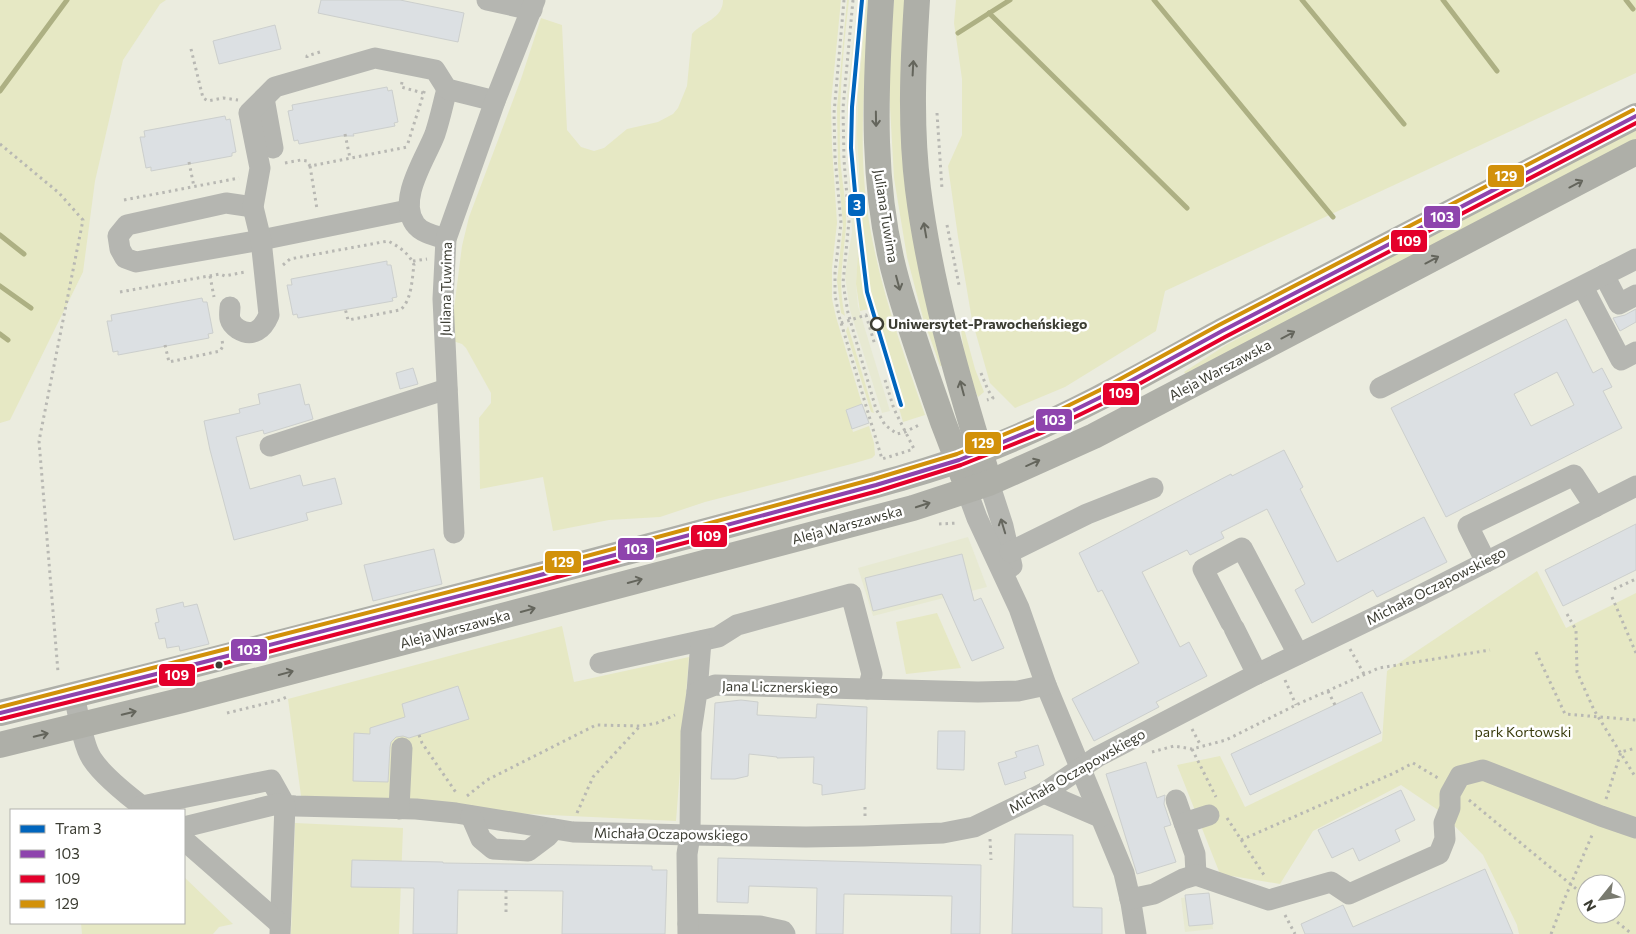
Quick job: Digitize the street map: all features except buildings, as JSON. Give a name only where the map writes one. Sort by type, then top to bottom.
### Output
[{"type":"main road","name":"Juliana Tuwima","points":[[881,0],[876,111],[877,166],[885,219],[897,281],[935,423],[969,456]]},
{"type":"main road","name":"Juliana Tuwima","points":[[917,0],[912,74],[918,188],[939,307],[969,415],[969,456],[978,487]]},
{"type":"main road","points":[[0,713],[183,668],[628,552],[922,462],[969,456],[1048,422],[1166,362],[1636,116]]},
{"type":"main road","name":"Aleja Warszawska","points":[[0,745],[193,698],[913,508],[978,487],[1094,436],[1636,152]]},
{"type":"main road","points":[[969,415],[1006,441]]},
{"type":"main road","points":[[922,462],[935,423]]},
{"type":"street","points":[[487,0],[534,5]]},
{"type":"street","name":"Juliana Tuwima","points":[[454,533],[443,299],[446,239],[495,101],[534,5]]},
{"type":"street","points":[[223,306],[235,327],[244,332],[252,333],[260,330],[266,323],[269,315],[261,240],[254,207],[260,168],[249,112],[254,97],[275,88],[375,58],[435,70],[447,89],[495,101]]},
{"type":"street","points":[[446,239],[428,233],[416,226],[408,210],[415,174],[434,134],[447,89]]},
{"type":"street","points":[[254,97],[274,148]]},
{"type":"street","points":[[254,207],[226,203],[127,225],[118,236],[120,249],[125,258],[136,262],[261,240],[408,210]]},
{"type":"street","points":[[1380,388],[1636,259]]},
{"type":"street","points":[[1604,275],[1619,304],[1636,295]]},
{"type":"street","points":[[1583,286],[1621,360],[1636,352]]},
{"type":"street","points":[[270,446],[447,390]]},
{"type":"street","points":[[1486,562],[1468,526],[1574,475],[1595,507]]},
{"type":"street","name":"Michała Oczapowskiego","points":[[185,827],[277,804],[416,809],[573,832],[806,837],[943,833],[974,827],[1044,793],[1081,767],[1257,674],[1636,486]]},
{"type":"street","points":[[978,487],[1010,552],[1019,608]]},
{"type":"street","points":[[978,487],[977,518],[1019,608],[1046,686],[1124,874],[1141,933]]},
{"type":"street","points":[[1010,552],[1087,514],[1153,488]]},
{"type":"street","points":[[1257,674],[1203,569],[1242,548],[1298,654]]},
{"type":"street","points":[[600,662],[718,637],[737,625],[851,594],[872,674],[868,689]]},
{"type":"street","points":[[701,641],[691,732],[690,835],[687,854],[688,929],[760,926],[782,931],[785,934]]},
{"type":"street","name":"Jana Licznerskiego","points":[[695,700],[715,686],[978,692],[1018,691],[1046,686]]},
{"type":"street","points":[[74,695],[92,759],[108,776],[145,808],[271,780],[285,805],[280,929]]},
{"type":"street","points":[[399,809],[412,745]]},
{"type":"street","points":[[1130,900],[1154,894],[1196,874],[1269,900],[1332,882],[1349,894],[1438,854],[1445,839],[1444,823],[1450,808],[1450,794],[1460,776],[1484,770],[1636,828]]},
{"type":"street","points":[[1044,793],[1100,817]]},
{"type":"street","points":[[1176,800],[1195,854],[1196,874]]},
{"type":"street","points":[[1184,823],[1217,810]]},
{"type":"street","points":[[472,816],[481,839],[493,849],[528,851],[554,829]]},
{"type":"street","points":[[185,841],[280,929]]},
{"type":"path","points":[[844,0],[834,113],[835,157],[841,223],[834,272],[836,302],[882,459],[914,449]]},
{"type":"path","points":[[853,0],[843,108],[844,160],[849,221],[842,283],[845,301],[880,418],[885,425],[897,434],[935,423]]},
{"type":"path","points":[[191,49],[203,98],[208,101],[233,98],[240,101],[254,97]]},
{"type":"path","points":[[308,62],[307,56],[325,50]]},
{"type":"path","points":[[936,104],[942,191]]},
{"type":"path","points":[[345,134],[350,158]]},
{"type":"path","points":[[0,144],[60,192],[83,220],[39,441],[58,672]]},
{"type":"path","points":[[310,166],[407,146]]},
{"type":"path","points":[[124,200],[251,176],[250,170],[302,160],[307,161],[310,166],[319,218]]},
{"type":"path","points":[[190,162],[194,187]]},
{"type":"path","points":[[946,220],[960,288]]},
{"type":"path","points":[[120,292],[220,274],[226,276],[282,266],[290,259],[388,240],[399,247],[412,261],[414,264],[408,300],[400,310],[348,320],[345,308]]},
{"type":"path","points":[[210,276],[223,306]]},
{"type":"path","points":[[841,323],[866,315],[875,345]]},
{"type":"path","points":[[165,345],[169,362],[214,354],[220,352],[222,346],[221,333]]},
{"type":"path","points":[[981,372],[993,398]]},
{"type":"path","points":[[885,380],[894,409],[922,462]]},
{"type":"path","points":[[937,524],[966,522]]},
{"type":"path","points":[[1614,589],[1636,578]]},
{"type":"path","points":[[1612,597],[1636,653]]},
{"type":"path","points":[[1567,614],[1576,630],[1577,672],[1599,717],[1636,778]]},
{"type":"path","points":[[1341,633],[1364,675]]},
{"type":"path","points":[[1147,754],[1174,746],[1192,749],[1226,740],[1296,705],[1380,668],[1490,650]]},
{"type":"path","points":[[1536,652],[1565,714],[1636,720]]},
{"type":"path","points":[[1282,672],[1296,705]]},
{"type":"path","points":[[1328,691],[1335,705]]},
{"type":"path","points":[[412,745],[462,801],[487,780],[596,725],[641,726],[657,723],[695,700]]},
{"type":"path","points":[[1188,720],[1201,746]]},
{"type":"path","points":[[573,820],[594,777],[641,726]]},
{"type":"path","points":[[1621,752],[1636,748]]},
{"type":"path","points":[[1192,749],[1217,810],[1242,840],[1268,880],[1295,934]]},
{"type":"path","points":[[1551,934],[1570,884],[1601,816],[1621,752]]},
{"type":"path","points":[[1242,840],[1385,777],[1413,762],[1454,788],[1576,889]]},
{"type":"path","points":[[990,834],[991,860]]},
{"type":"path","points":[[506,890],[506,912]]},
{"type":"path","points":[[1620,924],[1632,934]]},
{"type":"shaded area","points":[[858,0],[867,0],[857,114],[858,172],[862,209],[873,300],[905,406],[899,408],[866,299],[858,254],[856,284],[858,306],[890,411],[882,413],[850,310],[845,276],[852,232],[847,139],[847,96]]},
{"type":"shaded area","points":[[968,537],[987,587],[873,616],[858,568]]},
{"type":"shaded area","points":[[1209,895],[1213,929],[1185,932],[1181,898]]},
{"type":"green space","points":[[0,0],[166,0],[160,4],[123,60],[95,181],[83,272],[10,420],[0,423]]},
{"type":"green space","points":[[723,0],[841,0],[831,103],[837,223],[832,268],[832,299],[862,404],[846,410],[853,432],[869,426],[875,455],[872,458],[855,463],[705,502],[660,517],[609,520],[553,531],[543,477],[480,489],[479,418],[491,403],[491,393],[466,348],[462,344],[450,340],[462,246],[469,217],[521,79],[541,18],[562,25],[567,130],[581,147],[594,151],[604,148],[627,129],[658,122],[673,114],[678,108],[687,86],[692,34],[720,12]]},
{"type":"green space","points":[[847,0],[849,0],[840,112],[840,158],[846,216],[841,281],[845,316],[841,313],[837,281],[843,226],[838,166],[837,108]]},
{"type":"green space","points":[[867,0],[871,0],[864,95],[863,166],[869,219],[880,276],[888,304],[925,415],[903,422],[899,408],[905,405],[869,285],[861,210],[857,135],[858,94]]},
{"type":"green space","points":[[894,0],[906,0],[943,365],[940,366],[923,318],[907,257],[894,178],[888,71]]},
{"type":"green space","points":[[956,0],[1636,0],[1636,73],[1165,291],[1156,331],[1065,387],[1015,408],[990,383],[972,320],[958,237],[948,166],[962,135],[962,79],[954,23]]},
{"type":"green space","points":[[1636,127],[1636,140],[1187,376],[1184,372],[1226,345]]},
{"type":"green space","points":[[858,251],[862,282],[869,309],[860,311],[856,284]]},
{"type":"green space","points":[[960,321],[962,321],[975,369],[984,392],[978,397],[968,369]]},
{"type":"green space","points":[[848,326],[874,413],[871,412],[846,331]]},
{"type":"green space","name":"park Kortowski","points":[[1537,571],[1566,628],[1636,593],[1636,934],[1519,934],[1517,925],[1483,855],[1441,812],[1401,785],[1313,831],[1280,884],[1220,874],[1177,765],[1220,756],[1245,807],[1382,741],[1387,671]]},
{"type":"green space","points":[[937,613],[961,668],[906,674],[896,622]]},
{"type":"green space","points":[[562,626],[574,682],[689,657],[676,821],[302,803],[288,699]]},
{"type":"green space","points":[[295,823],[403,828],[399,934],[291,934]]},
{"type":"green space","points":[[185,878],[233,924],[219,927],[213,934],[82,934],[81,924],[185,924]]},
{"type":"waterway","points":[[0,91],[67,0]]},
{"type":"waterway","points":[[958,33],[1010,0]]},
{"type":"waterway","points":[[1154,0],[1333,217]]},
{"type":"waterway","points":[[1302,0],[1404,124]]},
{"type":"waterway","points":[[1443,0],[1497,71]]},
{"type":"waterway","points":[[1626,0],[1633,9]]},
{"type":"waterway","points":[[989,13],[1187,208]]},
{"type":"waterway","points":[[0,235],[24,254]]},
{"type":"waterway","points":[[0,286],[31,308]]},
{"type":"waterway","points":[[0,334],[8,340]]},
{"type":"tram line","name":"3","points":[[862,0],[852,107],[851,148],[855,192],[867,292],[901,405]]},
{"type":"transit line","name":"129","points":[[0,707],[542,568],[874,479],[957,454],[1039,420],[1100,390],[1219,325],[1633,110]]},
{"type":"transit line","name":"103","points":[[0,713],[544,574],[876,485],[959,460],[1042,426],[1103,396],[1222,331],[1636,116]]},
{"type":"transit line","name":"109","points":[[1,719],[546,580],[878,491],[961,465],[1044,432],[1106,402],[1225,337],[1636,123]]},
{"type":"place","name":"Uniwersytet-Prawocheńskiego","points":[[877,324]]}]
